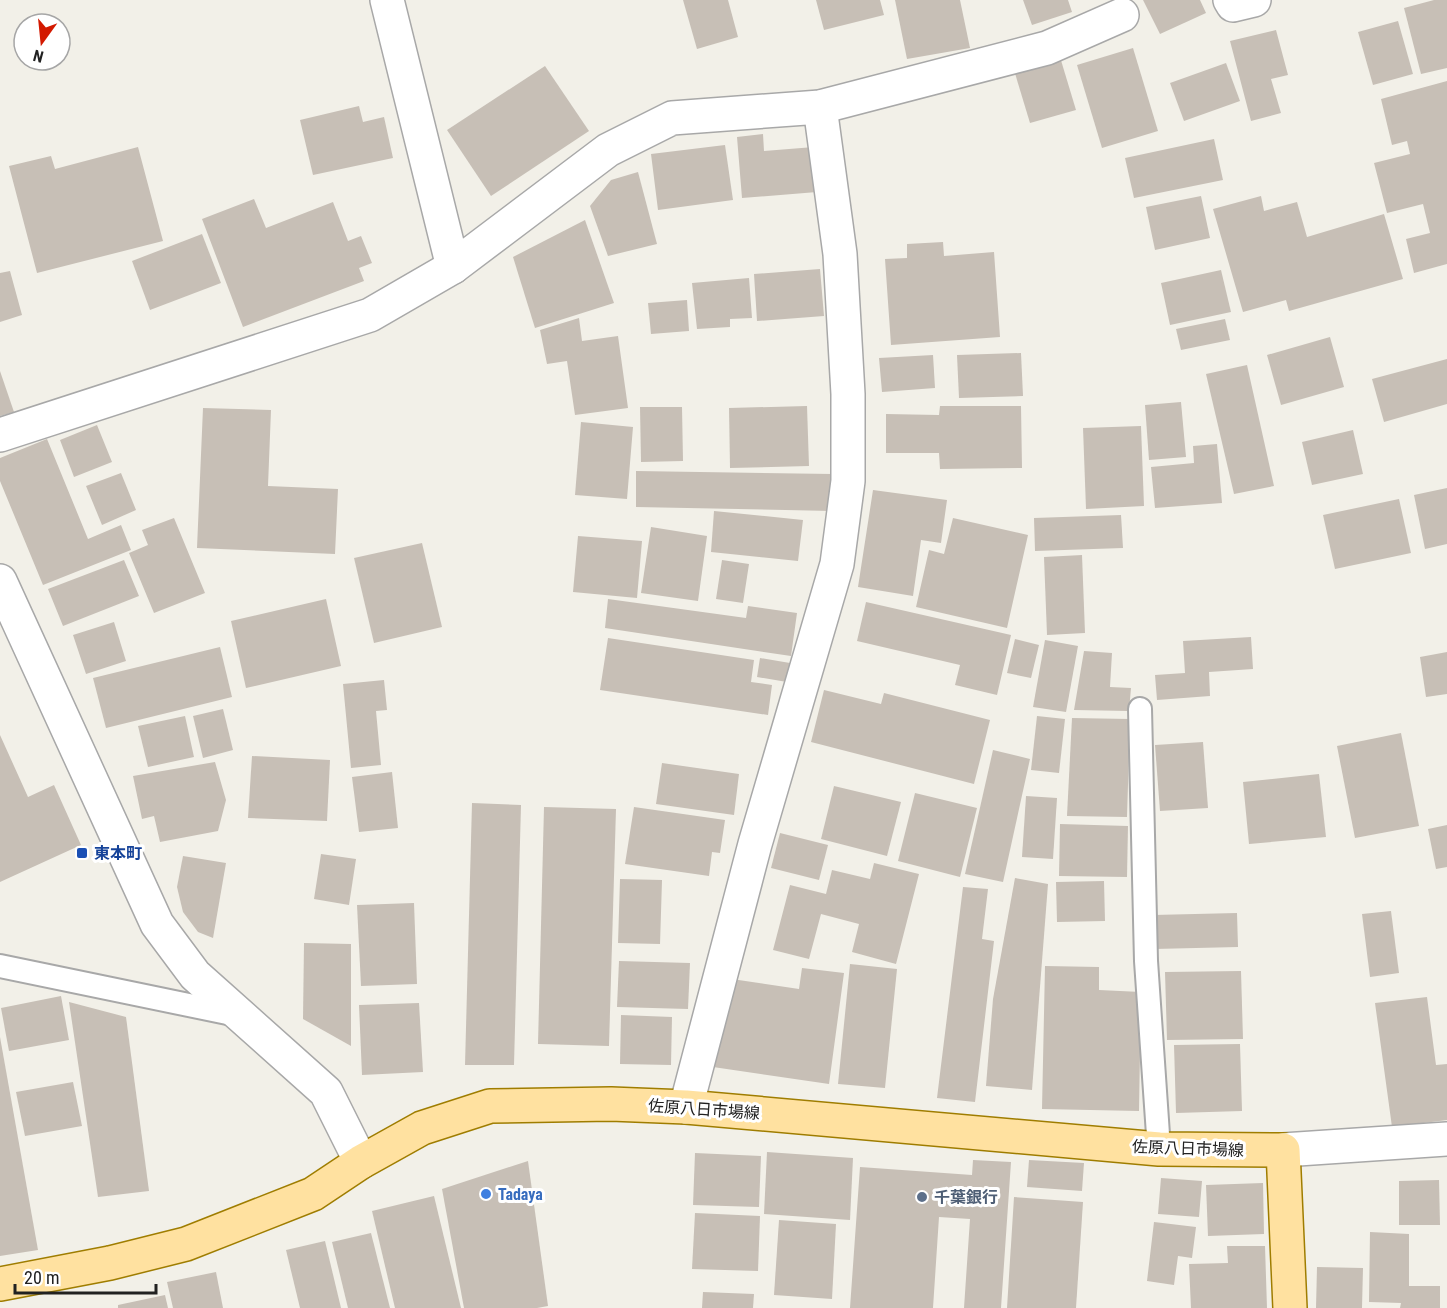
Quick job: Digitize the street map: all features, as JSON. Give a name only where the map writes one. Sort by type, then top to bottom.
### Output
[{"type":"main road","name":"佐原八日市場線","points":[[0,1284],[110,1263],[186,1244],[313,1194],[361,1162],[422,1128],[490,1106],[611,1104],[686,1107],[1159,1149],[1283,1150]]},
{"type":"main road","points":[[1283,1150],[1290,1308]]},
{"type":"street","points":[[387,0],[453,267]]},
{"type":"street","points":[[1230,0],[1233,5],[1254,0]]},
{"type":"street","points":[[0,435],[370,315],[453,267],[608,150],[672,118],[820,107],[1047,48],[1122,15]]},
{"type":"street","points":[[686,1107],[754,844],[837,564],[848,481],[848,394],[840,254],[820,107]]},
{"type":"street","points":[[0,581],[157,924],[195,975],[326,1092],[361,1162]]},
{"type":"street","points":[[1283,1150],[1447,1139]]},
{"type":"lane","points":[[1140,709],[1146,961],[1159,1149]]},
{"type":"lane","points":[[0,966],[241,1016]]},
{"type":"building","points":[[683,0],[728,0],[738,37],[697,49]]},
{"type":"building","points":[[816,0],[880,0],[884,15],[824,30]]},
{"type":"building","points":[[895,0],[960,0],[970,48],[907,59]]},
{"type":"building","points":[[1023,0],[1068,0],[1072,12],[1032,25]]},
{"type":"building","points":[[1143,0],[1200,0],[1206,13],[1160,34]]},
{"type":"building","points":[[1434,0],[1447,0],[1447,68],[1421,74],[1404,8]]},
{"type":"building","points":[[1398,21],[1413,74],[1373,85],[1358,32]]},
{"type":"building","points":[[1276,30],[1288,75],[1271,79],[1281,113],[1251,121],[1230,41]]},
{"type":"building","points":[[1133,48],[1158,131],[1102,148],[1077,65]]},
{"type":"building","points":[[1060,57],[1076,110],[1030,123],[1014,70]]},
{"type":"building","points":[[1226,63],[1240,101],[1184,121],[1170,83]]},
{"type":"building","points":[[545,66],[589,131],[491,196],[447,130]]},
{"type":"building","points":[[1447,81],[1447,264],[1414,273],[1406,239],[1430,233],[1423,204],[1387,213],[1374,163],[1410,154],[1407,141],[1392,145],[1381,99]]},
{"type":"building","points":[[359,106],[363,122],[384,117],[393,158],[313,175],[300,120]]},
{"type":"building","points":[[763,134],[764,151],[814,147],[817,192],[742,198],[737,137]]},
{"type":"building","points":[[1214,139],[1223,180],[1134,198],[1125,158]]},
{"type":"building","points":[[725,145],[733,200],[658,210],[651,154]]},
{"type":"building","points":[[138,147],[163,241],[37,273],[9,166],[51,156],[55,169]]},
{"type":"building","points":[[638,172],[657,244],[608,256],[590,206],[611,180]]},
{"type":"building","points":[[1201,196],[1210,238],[1155,250],[1146,207]]},
{"type":"building","points":[[1261,196],[1264,211],[1297,202],[1307,237],[1384,214],[1403,279],[1289,311],[1286,300],[1243,312],[1213,209]]},
{"type":"building","points":[[254,199],[266,228],[333,202],[348,241],[361,236],[372,263],[359,268],[364,281],[243,327],[202,219]]},
{"type":"building","points":[[585,220],[614,303],[535,328],[513,257]]},
{"type":"building","points":[[202,234],[221,283],[150,310],[132,261]]},
{"type":"building","points":[[943,242],[944,256],[994,252],[1000,337],[891,345],[885,259],[907,258],[907,244]]},
{"type":"building","points":[[820,269],[824,316],[757,321],[754,274]]},
{"type":"building","points":[[1221,270],[1231,312],[1170,325],[1161,283]]},
{"type":"building","points":[[10,271],[22,315],[0,322],[0,273]]},
{"type":"building","points":[[749,278],[752,318],[730,319],[730,327],[697,329],[692,283]]},
{"type":"building","points":[[687,300],[689,331],[651,334],[648,303]]},
{"type":"building","points":[[579,318],[582,341],[618,336],[628,408],[575,415],[567,361],[547,364],[540,330]]},
{"type":"building","points":[[1225,319],[1230,340],[1181,350],[1176,329]]},
{"type":"building","points":[[1330,337],[1344,387],[1281,405],[1267,355]]},
{"type":"building","points":[[1021,353],[1023,396],[959,398],[957,355]]},
{"type":"building","points":[[933,355],[935,388],[882,392],[879,358]]},
{"type":"building","points":[[1447,359],[1447,404],[1384,422],[1372,379]]},
{"type":"building","points":[[1247,365],[1274,486],[1234,494],[1206,374]]},
{"type":"building","points":[[0,371],[14,412],[0,416]]},
{"type":"building","points":[[1181,402],[1186,457],[1149,460],[1145,405]]},
{"type":"building","points":[[807,406],[809,466],[730,468],[729,408]]},
{"type":"building","points":[[940,406],[1021,406],[1022,468],[940,469],[939,453],[886,453],[886,414],[939,415]]},
{"type":"building","points":[[640,407],[682,407],[683,461],[641,462]]},
{"type":"building","points":[[203,408],[271,410],[268,486],[338,489],[335,554],[197,548]]},
{"type":"building","points":[[581,422],[633,427],[627,499],[575,495]]},
{"type":"building","points":[[97,425],[112,462],[74,477],[60,440]]},
{"type":"building","points":[[1141,426],[1144,506],[1086,509],[1083,428]]},
{"type":"building","points":[[1353,430],[1363,474],[1312,485],[1302,442]]},
{"type":"building","points":[[47,439],[88,539],[121,525],[131,550],[43,585],[0,481],[0,458]]},
{"type":"building","points":[[1217,444],[1222,503],[1155,508],[1151,467],[1194,463],[1193,446]]},
{"type":"building","points":[[636,471],[833,474],[832,511],[636,507]]},
{"type":"building","points":[[121,473],[136,510],[102,525],[86,486]]},
{"type":"building","points":[[1447,488],[1447,544],[1425,549],[1414,495]]},
{"type":"building","points":[[873,490],[947,500],[941,543],[921,540],[913,596],[858,587]]},
{"type":"building","points":[[1399,499],[1411,553],[1335,569],[1323,515]]},
{"type":"building","points":[[714,511],[803,520],[798,561],[711,552]]},
{"type":"building","points":[[1121,515],[1123,548],[1035,551],[1034,518]]},
{"type":"building","points":[[174,518],[205,593],[154,613],[129,553],[148,545],[142,530]]},
{"type":"building","points":[[953,518],[1028,535],[1007,628],[916,607],[929,550],[944,554]]},
{"type":"building","points":[[651,527],[707,536],[698,601],[641,593]]},
{"type":"building","points":[[578,536],[642,541],[637,598],[573,592]]},
{"type":"building","points":[[422,543],[442,627],[374,643],[354,558]]},
{"type":"building","points":[[1082,555],[1085,633],[1047,635],[1044,557]]},
{"type":"building","points":[[124,560],[139,596],[63,626],[48,589]]},
{"type":"building","points":[[722,560],[749,564],[743,603],[716,599]]},
{"type":"building","points":[[326,599],[341,666],[246,688],[231,621]]},
{"type":"building","points":[[608,599],[746,618],[748,606],[797,613],[791,656],[605,628]]},
{"type":"building","points":[[866,602],[1011,635],[997,695],[955,685],[960,665],[857,641]]},
{"type":"building","points":[[114,622],[126,661],[86,674],[73,635]]},
{"type":"building","points":[[1251,637],[1253,669],[1209,672],[1210,696],[1157,700],[1155,675],[1185,673],[1183,641]]},
{"type":"building","points":[[608,638],[754,660],[751,682],[772,685],[768,715],[600,690]]},
{"type":"building","points":[[1015,639],[1039,645],[1031,678],[1007,673]]},
{"type":"building","points":[[1045,640],[1078,646],[1066,712],[1033,707]]},
{"type":"building","points":[[220,647],[232,697],[106,728],[93,678]]},
{"type":"building","points":[[1084,651],[1112,653],[1110,687],[1131,688],[1129,711],[1074,710]]},
{"type":"building","points":[[1447,652],[1447,694],[1426,697],[1420,657]]},
{"type":"building","points":[[760,658],[790,663],[787,682],[757,677]]},
{"type":"building","points":[[384,680],[387,710],[376,711],[381,765],[351,768],[343,684]]},
{"type":"building","points":[[824,690],[881,704],[884,693],[990,720],[974,784],[811,742]]},
{"type":"building","points":[[223,709],[233,750],[203,758],[193,716]]},
{"type":"building","points":[[185,716],[194,757],[148,767],[138,726]]},
{"type":"building","points":[[1037,716],[1065,719],[1059,773],[1031,770]]},
{"type":"building","points":[[1072,718],[1130,719],[1127,817],[1067,816]]},
{"type":"building","points":[[1401,733],[1419,826],[1355,838],[1337,746]]},
{"type":"building","points":[[0,735],[28,797],[54,785],[81,845],[0,882]]},
{"type":"building","points":[[1203,742],[1208,808],[1160,811],[1155,745]]},
{"type":"building","points":[[993,750],[1030,759],[1003,882],[965,874]]},
{"type":"building","points":[[252,756],[330,760],[327,821],[248,818]]},
{"type":"building","points":[[215,762],[226,800],[218,831],[160,842],[154,816],[142,819],[133,776]]},
{"type":"building","points":[[662,763],[739,774],[734,815],[656,804]]},
{"type":"building","points":[[392,772],[398,828],[359,832],[352,777]]},
{"type":"building","points":[[1319,774],[1326,837],[1249,844],[1243,782]]},
{"type":"building","points":[[834,786],[901,802],[887,856],[821,839]]},
{"type":"building","points":[[915,793],[977,808],[960,877],[898,861]]},
{"type":"building","points":[[1026,796],[1057,798],[1053,859],[1022,857]]},
{"type":"building","points":[[472,803],[521,805],[514,1065],[465,1065]]},
{"type":"building","points":[[544,807],[616,809],[609,1046],[538,1044]]},
{"type":"building","points":[[634,807],[725,820],[720,853],[712,852],[709,876],[625,864]]},
{"type":"building","points":[[1060,824],[1128,826],[1127,877],[1059,876]]},
{"type":"building","points":[[1447,825],[1447,867],[1436,869],[1428,829]]},
{"type":"building","points":[[780,833],[828,845],[819,880],[771,868]]},
{"type":"building","points":[[321,854],[356,859],[349,905],[314,899]]},
{"type":"building","points":[[183,856],[226,863],[213,938],[198,932],[183,912],[177,887]]},
{"type":"building","points":[[874,863],[919,874],[896,964],[852,952],[859,924],[821,914],[809,959],[773,950],[790,885],[826,894],[832,870],[870,879]]},
{"type":"building","points":[[1015,878],[1048,884],[1032,1090],[986,1086],[993,999]]},
{"type":"building","points":[[620,879],[662,880],[660,944],[618,943]]},
{"type":"building","points":[[1104,881],[1105,921],[1057,922],[1056,882]]},
{"type":"building","points":[[963,887],[988,889],[982,939],[994,941],[975,1102],[937,1098]]},
{"type":"building","points":[[414,903],[417,984],[361,986],[357,905]]},
{"type":"building","points":[[1391,911],[1399,973],[1370,977],[1362,914]]},
{"type":"building","points":[[1237,913],[1238,947],[1154,949],[1153,915]]},
{"type":"building","points":[[304,943],[351,944],[351,1046],[303,1019]]},
{"type":"building","points":[[619,961],[690,963],[688,1009],[617,1007]]},
{"type":"building","points":[[850,964],[897,969],[885,1088],[838,1084]]},
{"type":"building","points":[[1045,966],[1099,967],[1099,990],[1141,992],[1139,1111],[1042,1109]]},
{"type":"building","points":[[802,968],[844,973],[829,1084],[713,1067],[725,978],[799,989]]},
{"type":"building","points":[[1241,971],[1243,1039],[1167,1040],[1165,972]]},
{"type":"building","points":[[61,996],[69,1040],[9,1051],[1,1008]]},
{"type":"building","points":[[1427,997],[1436,1065],[1447,1064],[1447,1120],[1392,1127],[1375,1003]]},
{"type":"building","points":[[69,1002],[126,1017],[149,1191],[98,1197]]},
{"type":"building","points":[[419,1003],[423,1072],[362,1075],[359,1005]]},
{"type":"building","points":[[621,1015],[672,1017],[671,1065],[620,1064]]},
{"type":"building","points":[[0,1037],[38,1250],[0,1256]]},
{"type":"building","points":[[1240,1044],[1242,1111],[1176,1113],[1174,1045]]},
{"type":"building","points":[[73,1082],[82,1126],[25,1136],[16,1092]]},
{"type":"building","points":[[767,1152],[853,1158],[850,1220],[764,1214]]},
{"type":"building","points":[[695,1153],[761,1156],[759,1207],[693,1205]]},
{"type":"building","points":[[973,1160],[1011,1162],[1001,1308],[964,1308],[970,1219],[939,1217],[933,1308],[850,1308],[860,1167],[972,1175]]},
{"type":"building","points":[[1029,1160],[1084,1163],[1082,1191],[1027,1187]]},
{"type":"building","points":[[528,1161],[548,1306],[464,1308],[442,1189]]},
{"type":"building","points":[[1161,1178],[1202,1181],[1199,1217],[1158,1214]]},
{"type":"building","points":[[1439,1180],[1440,1225],[1399,1225],[1399,1181]]},
{"type":"building","points":[[1263,1183],[1264,1234],[1208,1236],[1206,1185]]},
{"type":"building","points":[[434,1196],[461,1308],[395,1308],[372,1211]]},
{"type":"building","points":[[1014,1197],[1083,1202],[1076,1308],[1007,1308]]},
{"type":"building","points":[[695,1213],[760,1216],[758,1271],[692,1269]]},
{"type":"building","points":[[779,1220],[836,1224],[832,1299],[774,1295]]},
{"type":"building","points":[[1154,1222],[1196,1227],[1192,1258],[1178,1256],[1174,1285],[1147,1281]]},
{"type":"building","points":[[1370,1232],[1409,1234],[1409,1286],[1440,1286],[1440,1308],[1400,1308],[1401,1303],[1369,1302]]},
{"type":"building","points":[[371,1233],[390,1308],[348,1308],[332,1242]]},
{"type":"building","points":[[325,1241],[341,1308],[300,1308],[286,1250]]},
{"type":"building","points":[[1227,1246],[1265,1246],[1267,1308],[1191,1308],[1189,1264],[1228,1263]]},
{"type":"building","points":[[1317,1267],[1363,1268],[1362,1308],[1316,1308]]},
{"type":"building","points":[[216,1272],[223,1308],[173,1308],[167,1282]]},
{"type":"building","points":[[703,1292],[754,1294],[753,1308],[702,1308]]},
{"type":"building","points":[[165,1295],[168,1308],[118,1308],[118,1305]]},
{"type":"place","name":"東本町","points":[[82,853]]},
{"type":"place","name":"Tadaya","points":[[486,1194]]},
{"type":"place","name":"千葉銀行","points":[[922,1197]]}]
